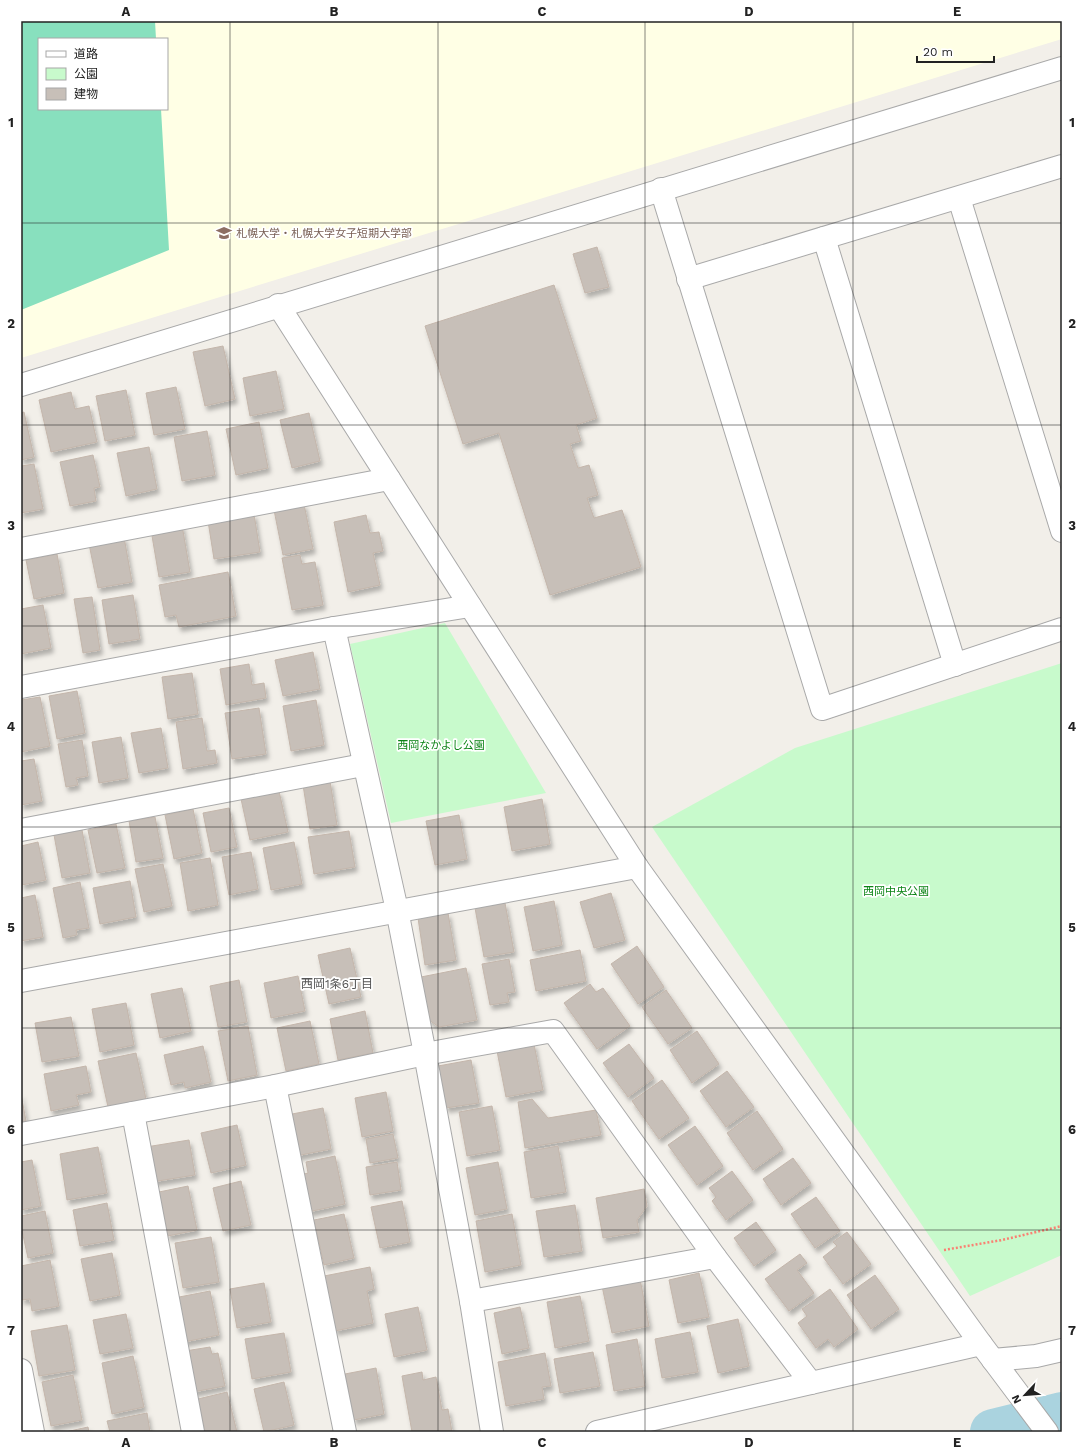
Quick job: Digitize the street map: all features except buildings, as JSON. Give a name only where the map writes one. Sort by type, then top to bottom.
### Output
[{"type":"street","points":[[21,384],[1062,68]]},
{"type":"street","points":[[688,280],[1062,166]]},
{"type":"street","points":[[661,189],[822,709],[1062,629]]},
{"type":"street","points":[[959,198],[1062,531]]},
{"type":"street","points":[[824,238],[955,665]]},
{"type":"street","points":[[278,306],[637,867],[987,1352],[1047,1432]]},
{"type":"street","points":[[21,549],[389,479]]},
{"type":"street","points":[[21,687],[334,628],[470,606]]},
{"type":"street","points":[[334,628],[363,765],[397,910],[471,1301],[492,1432]]},
{"type":"street","points":[[21,830],[363,765]]},
{"type":"street","points":[[21,981],[397,910],[637,867]]},
{"type":"street","points":[[21,1134],[275,1086],[425,1054],[553,1031],[715,1257],[810,1384]]},
{"type":"street","points":[[275,1086],[345,1432]]},
{"type":"street","points":[[133,1113],[193,1432]]},
{"type":"street","points":[[471,1301],[715,1257]]},
{"type":"street","points":[[597,1432],[810,1384],[987,1352],[1036,1356],[1062,1350]]},
{"type":"street","points":[[21,1370],[33,1432]]},
{"type":"path","points":[[918,1255],[1002,1240],[1062,1226]]},
{"type":"shaded area","name":"札幌大学・札幌大学女子短期大学部","points":[[21,21],[1062,21],[1062,39],[21,358]]},
{"type":"green space","points":[[21,21],[155,21],[156,38],[38,38],[38,110],[161,110],[169,250],[21,310]]},
{"type":"green space","name":"西岡なかよし公園","points":[[445,623],[546,793],[391,823],[350,644]]},
{"type":"green space","name":"西岡中央公園","points":[[1062,663],[1062,1255],[970,1296],[652,827],[795,748]]},
{"type":"waterway","points":[[993,1432],[1062,1415]]},
{"type":"place","name":"札幌大学・札幌大学女子短期大学部","points":[[224,233]]},
{"type":"district","name":"西岡1条6丁目","points":[[337,984]]}]
